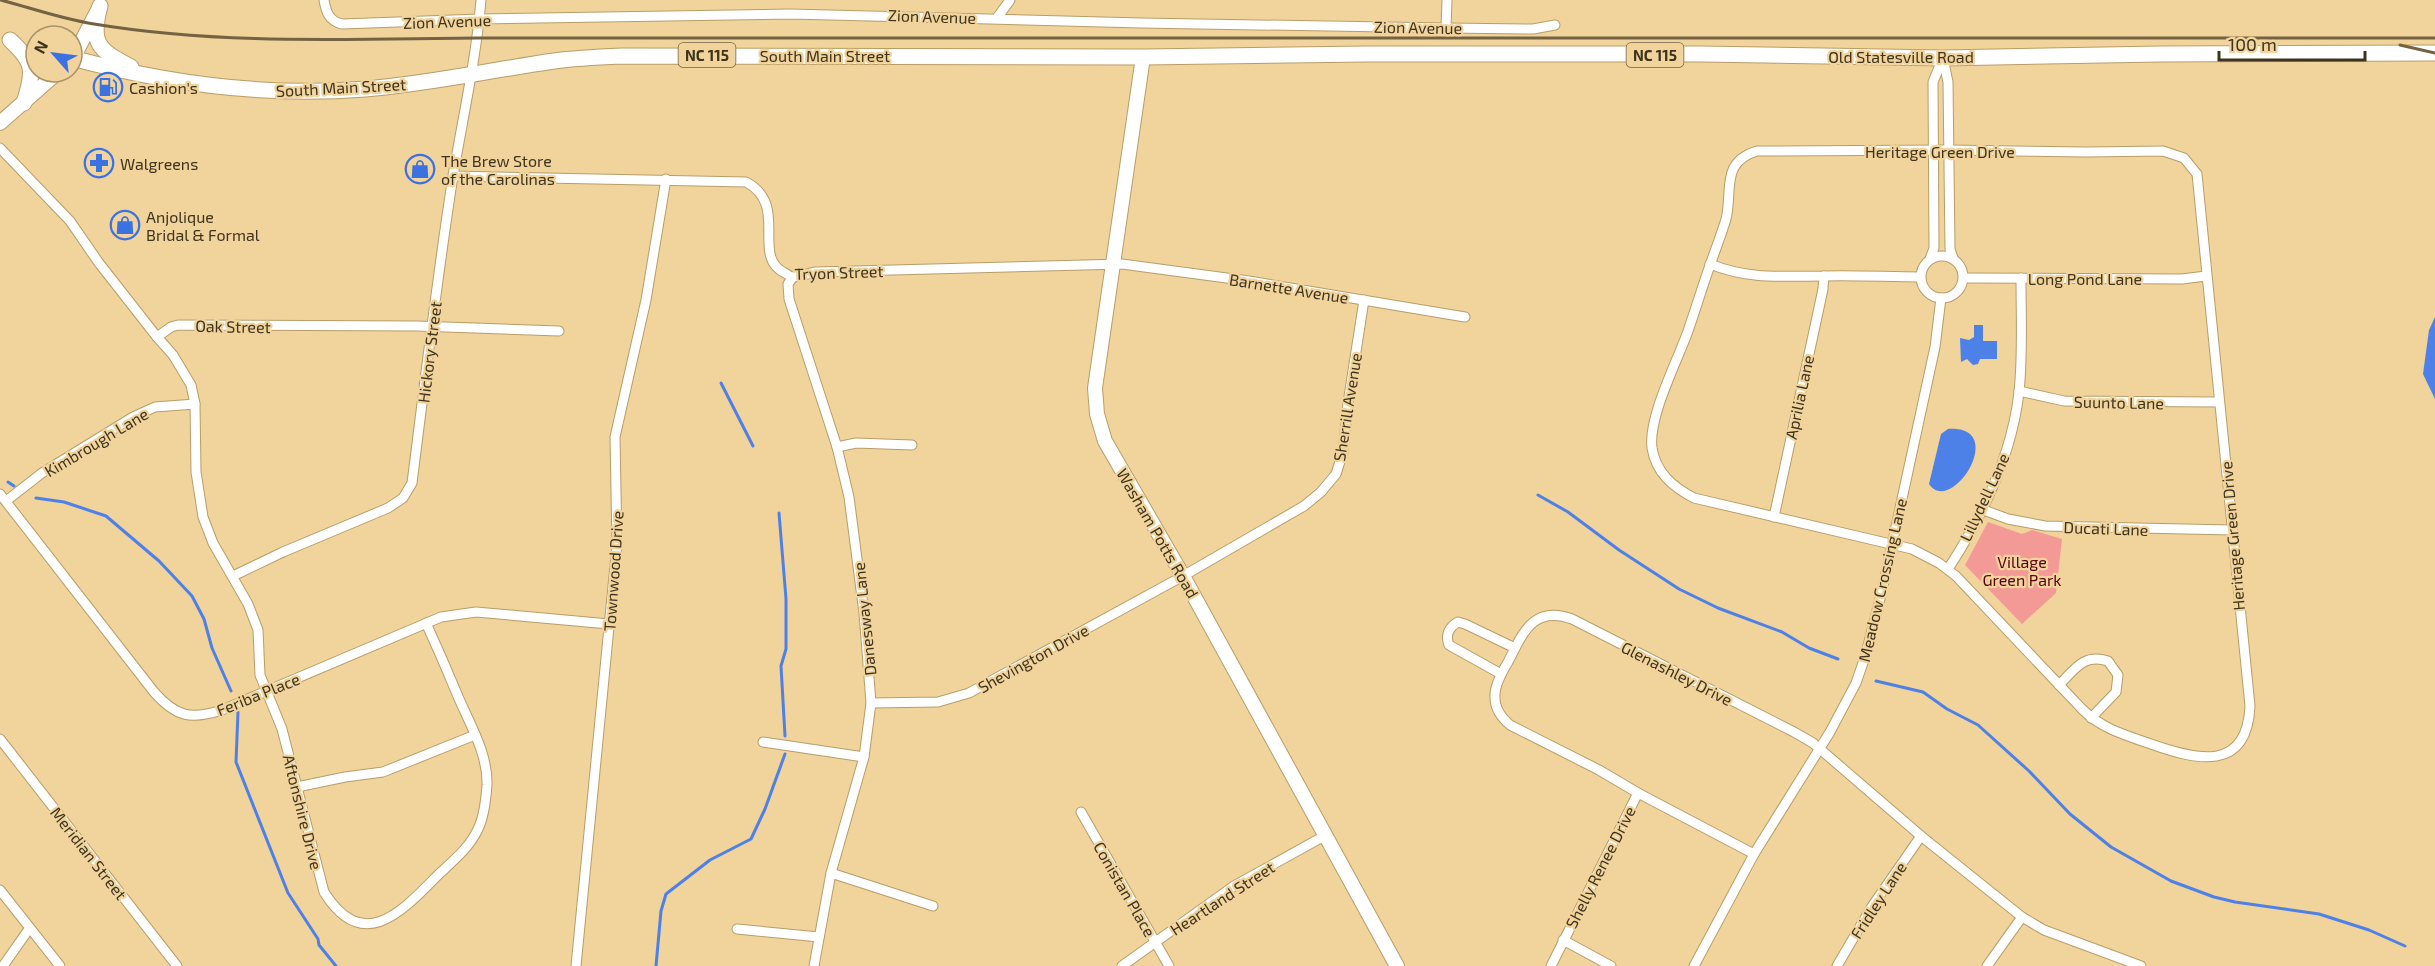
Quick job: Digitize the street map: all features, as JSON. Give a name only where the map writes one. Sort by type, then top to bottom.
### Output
[{"type":"main road","points":[[101,3],[95,25],[101,47],[110,56],[150,76]]},
{"type":"main road","points":[[5,39],[24,45]]},
{"type":"main road","points":[[5,39],[25,54],[29,61],[32,78],[24,103]]},
{"type":"main road","name":"Old Statesville Road","points":[[1366,54],[1701,54],[1943,58],[2125,54],[2435,53]]},
{"type":"main road","name":"South Main Street","points":[[84,62],[216,88],[305,92],[389,87],[556,61],[622,56],[1143,57],[1366,54]]},
{"type":"street","name":"Zion Avenue","points":[[324,0],[331,19],[342,24],[480,19],[778,14],[1446,28],[1533,29],[1555,25]]},
{"type":"street","name":"Hickory Street","points":[[233,576],[283,552],[388,508],[408,491],[412,483],[431,327],[453,176],[480,19],[481,0]]},
{"type":"street","points":[[997,18],[1010,0]]},
{"type":"street","points":[[1446,28],[1447,0]]},
{"type":"street","points":[[84,34],[101,3]]},
{"type":"street","name":"Washam Potts Road","points":[[1143,57],[1095,388],[1097,414],[1106,441],[1120,469],[1184,576],[1397,966]]},
{"type":"street","points":[[1943,58],[1948,82],[1947,150],[1950,249],[1953,258]]},
{"type":"street","points":[[1930,259],[1945,255],[1959,263],[1964,278],[1957,293],[1950,297],[1932,296],[1925,291],[1920,277],[1934,248],[1933,82],[1943,58]]},
{"type":"street","points":[[0,123],[45,84]]},
{"type":"street","points":[[0,148],[70,221],[99,263],[157,337]]},
{"type":"street","name":"Heritage Green Drive","points":[[1934,150],[2086,152],[2150,150],[2174,153],[2184,158],[2197,174],[2250,706],[2249,722],[2239,741],[2235,747],[2221,756],[2199,758],[2168,750],[2114,731],[2091,718],[1948,569],[1912,549],[1710,502],[1684,492],[1661,473],[1654,454],[1652,432],[1726,220],[1732,170],[1748,153],[1757,151],[1934,150]]},
{"type":"street","name":"Tryon Street","points":[[453,176],[739,180],[754,186],[761,194],[768,210],[771,262],[780,271],[793,277],[816,272],[1113,264]]},
{"type":"street","name":"Townwood Drive","points":[[576,966],[617,545],[616,424],[646,300],[666,179]]},
{"type":"street","name":"Barnette Avenue","points":[[1113,264],[1174,271],[1465,317]]},
{"type":"street","points":[[1710,264],[1739,274],[1773,278],[1920,277]]},
{"type":"street","name":"Aprilia Lane","points":[[1774,518],[1824,276]]},
{"type":"street","name":"Long Pond Lane","points":[[1964,278],[2182,279],[2206,276]]},
{"type":"street","name":"Danesway Lane","points":[[793,277],[788,284],[789,299],[837,447],[853,526],[868,653],[871,703],[864,757],[831,873],[814,966]]},
{"type":"street","name":"Lillydell Lane","points":[[1948,569],[1982,509],[2006,451],[2019,392],[2021,278]]},
{"type":"street","name":"Meadow Crossing Lane","points":[[1694,966],[1754,854],[1845,707],[1862,666],[1882,591],[1935,347],[1941,298]]},
{"type":"street","name":"Sherrill Avenue","points":[[1184,576],[1304,506],[1321,492],[1336,474],[1343,452],[1364,300]]},
{"type":"street","name":"Oak Street","points":[[157,337],[178,325],[431,327],[559,331]]},
{"type":"street","name":"Aftonshire Drive","points":[[157,337],[187,375],[195,404],[196,472],[203,517],[213,543],[248,604],[258,630],[260,675],[282,729],[324,892],[329,901],[341,912],[356,921],[382,922],[404,910],[466,847],[482,819],[487,784],[484,758],[426,623]]},
{"type":"street","name":"Suunto Lane","points":[[2019,392],[2064,401],[2219,402]]},
{"type":"street","name":"Kimbrough Lane","points":[[3,498],[140,413],[155,407],[195,404]]},
{"type":"street","points":[[837,447],[856,444],[912,445]]},
{"type":"street","name":"Feriba Place","points":[[3,498],[166,705],[179,713],[188,715],[209,714],[266,692],[441,617],[476,612],[609,624]]},
{"type":"street","name":"Ducati Lane","points":[[1982,509],[2025,524],[2232,530]]},
{"type":"street","name":"Shevington Drive","points":[[871,703],[938,702],[969,693],[1184,576]]},
{"type":"street","name":"Glenashley Drive","points":[[1754,854],[1599,770],[1509,725],[1496,708],[1494,694],[1501,674],[1528,626],[1537,619],[1550,615],[1561,615],[1794,732],[1820,748],[1920,836],[2022,916],[2044,930],[2136,965]]},
{"type":"street","points":[[1501,674],[1449,645],[1448,631],[1458,622],[1515,648]]},
{"type":"street","points":[[2059,685],[2082,662],[2090,658],[2108,661],[2118,675],[2116,692],[2091,718]]},
{"type":"street","points":[[297,787],[383,772],[475,735]]},
{"type":"street","name":"Meridian Street","points":[[0,739],[177,966]]},
{"type":"street","points":[[763,742],[864,757]]},
{"type":"street","name":"Shelly Renee Drive","points":[[1551,966],[1638,793]]},
{"type":"street","name":"Conistan Place","points":[[1081,813],[1169,966]]},
{"type":"street","name":"Heartland Street","points":[[1122,966],[1234,886],[1326,835]]},
{"type":"street","name":"Fridley Lane","points":[[1838,966],[1871,908],[1920,836]]},
{"type":"street","points":[[831,873],[933,906]]},
{"type":"street","points":[[0,890],[60,966]]},
{"type":"street","points":[[1987,966],[2022,916]]},
{"type":"street","points":[[3,966],[29,928]]},
{"type":"street","points":[[737,929],[819,937]]},
{"type":"street","points":[[1563,940],[1590,962],[1611,966]]},
{"type":"green space","name":"Village Green Park","points":[[1988,522],[2022,534],[2032,530],[2062,539],[2056,593],[2022,624],[1965,565]]},
{"type":"water","points":[[2435,317],[2435,399],[2423,374],[2429,330]]},
{"type":"water","points":[[1974,325],[1983,325],[1983,341],[1997,341],[1997,359],[1980,359],[1978,364],[1973,365],[1967,359],[1961,362],[1960,338],[1969,340],[1974,337]]},
{"type":"water","points":[[1948,429],[1966,432],[1974,441],[1975,453],[1970,467],[1961,480],[1950,489],[1939,491],[1929,484],[1941,434]]},
{"type":"waterway","points":[[721,383],[753,446]]},
{"type":"waterway","points":[[8,482],[14,486]]},
{"type":"waterway","points":[[1538,495],[1568,512],[1619,550],[1679,589],[1718,608],[1782,632],[1809,648],[1838,659]]},
{"type":"waterway","points":[[36,498],[64,502],[106,516],[159,561],[192,596],[204,619],[212,648],[231,691]]},
{"type":"waterway","points":[[779,513],[786,599],[786,649],[781,666],[785,736]]},
{"type":"waterway","points":[[1876,681],[1923,692],[1947,709],[1978,725],[2029,771],[2070,814],[2111,847],[2171,881],[2235,902],[2319,914],[2369,930],[2405,946]]},
{"type":"waterway","points":[[238,712],[236,762],[288,893],[318,939],[319,945],[336,966]]},
{"type":"waterway","points":[[656,966],[661,911],[666,894],[710,860],[751,839],[765,809],[785,754]]},
{"type":"railway","points":[[1,0],[82,22],[142,31],[237,38],[333,40],[477,38],[2435,38]]},
{"type":"railway","points":[[2400,45],[2435,53]]},
{"type":"place","name":"Cashion's","points":[[108,87]]},
{"type":"place","name":"Walgreens","points":[[99,163]]},
{"type":"place","name":"The Brew Store of the Carolinas","points":[[420,169]]},
{"type":"place","name":"Anjolique Bridal & Formal","points":[[125,225]]}]
